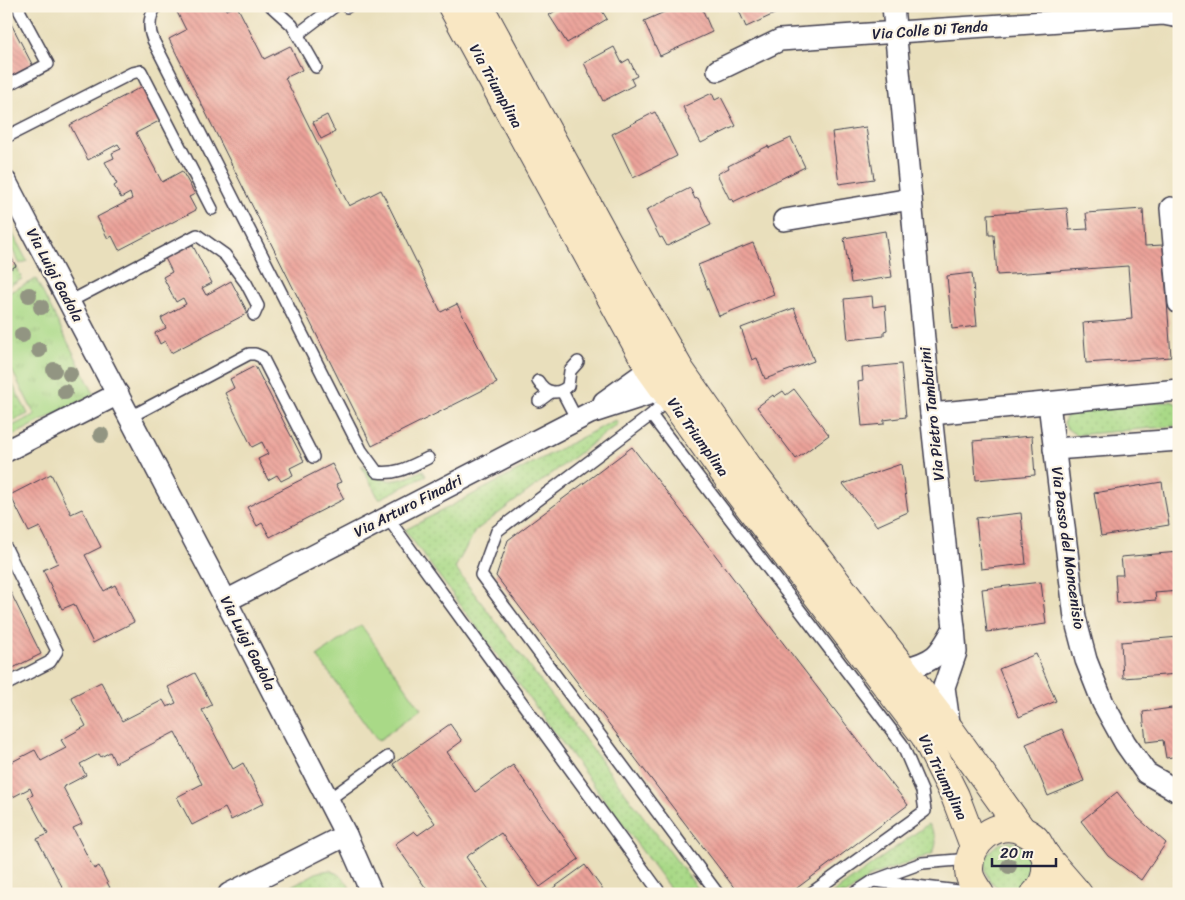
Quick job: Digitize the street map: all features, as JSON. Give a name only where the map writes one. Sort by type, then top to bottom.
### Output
[{"type":"main road","name":"Via Triumplina","points":[[452,6],[658,393],[738,492],[925,736],[955,796],[972,852],[969,872],[979,894]]},
{"type":"main road","name":"Via Triumplina","points":[[479,6],[635,292],[680,370],[748,467],[904,669],[1021,829],[1040,844],[1046,856],[1078,894]]},
{"type":"main road","points":[[972,852],[983,836],[994,830],[1008,827],[1021,829]]},
{"type":"main road","points":[[1035,894],[1044,881],[1047,869],[1046,856]]},
{"type":"street","name":"Via Pietro Tamburini","points":[[893,6],[931,414],[956,652],[944,687],[950,730]]},
{"type":"street","name":"Via Colle Di Tenda","points":[[718,70],[780,40],[1162,14],[1179,17]]},
{"type":"street","name":"Via Luigi Gadola","points":[[6,182],[226,601],[346,835],[372,894]]},
{"type":"street","points":[[784,220],[912,199]]},
{"type":"street","points":[[1171,208],[1179,302]]},
{"type":"street","points":[[931,414],[1179,390]]},
{"type":"street","name":"Via Arturo Finadri","points":[[226,601],[583,416],[658,393]]},
{"type":"street","points":[[6,451],[118,394]]},
{"type":"street","name":"Via Passo del Moncenisio","points":[[1049,403],[1075,618],[1086,660],[1103,703],[1125,743],[1146,773],[1179,792]]},
{"type":"street","points":[[1054,449],[1179,440]]},
{"type":"street","points":[[904,669],[926,664],[942,650],[954,628]]},
{"type":"street","points":[[230,894],[346,835]]},
{"type":"lane","points":[[6,86],[48,64],[20,12],[20,6]]},
{"type":"lane","points":[[156,6],[149,25],[153,40],[361,450],[377,472],[384,473],[398,472],[428,458]]},
{"type":"lane","points":[[271,6],[287,19],[298,34],[316,67]]},
{"type":"lane","points":[[298,34],[343,7]]},
{"type":"lane","points":[[6,137],[132,73],[141,72],[212,210]]},
{"type":"lane","points":[[70,302],[197,236],[225,255],[246,282],[258,306],[254,315]]},
{"type":"lane","points":[[130,417],[249,354],[255,354],[262,357],[313,457]]},
{"type":"lane","points":[[539,400],[568,386],[570,372],[578,362]]},
{"type":"lane","points":[[538,381],[546,390],[557,391],[583,416]]},
{"type":"lane","points":[[718,894],[481,576],[497,531],[658,393],[902,744],[922,790],[925,811],[810,894]]},
{"type":"lane","points":[[387,517],[661,894]]},
{"type":"lane","points":[[6,548],[56,651],[50,662],[6,683]]},
{"type":"lane","points":[[328,800],[388,757]]},
{"type":"lane","points":[[853,894],[873,881],[922,863],[972,852]]},
{"type":"lane","points":[[873,881],[914,889],[979,894]]},
{"type":"green space","points":[[6,221],[27,261],[20,264],[6,238]]},
{"type":"green space","points":[[16,266],[22,279],[6,287],[6,271]]},
{"type":"green space","points":[[36,279],[94,394],[6,439],[6,429],[35,415],[6,359],[6,294]]},
{"type":"green space","points":[[6,372],[28,414],[7,424],[6,423]]},
{"type":"green space","points":[[1171,401],[1179,405],[1179,423],[1175,426],[1076,435],[1066,428],[1064,422],[1067,414],[1074,410]]},
{"type":"green space","points":[[615,420],[618,424],[475,531],[455,568],[702,894],[674,894],[405,530]]},
{"type":"green space","points":[[361,465],[369,472],[384,479],[398,480],[423,470],[426,476],[379,499]]},
{"type":"green space","points":[[361,625],[421,709],[378,741],[317,656]]},
{"type":"green space","points":[[928,824],[936,839],[932,854],[871,876],[847,894],[832,894]]},
{"type":"green space","points":[[1004,842],[1014,842],[1026,849],[1033,861],[1033,871],[1026,883],[1014,890],[1004,890],[996,886],[989,879],[985,871],[985,861],[989,853],[996,846]]},
{"type":"green space","points":[[330,870],[344,879],[352,894],[276,894],[318,872]]},
{"type":"building","points":[[174,6],[223,6],[226,10],[237,6],[264,59],[290,46],[302,70],[285,78],[349,206],[381,190],[441,312],[457,304],[497,383],[372,446],[169,39],[186,30]]},
{"type":"building","points":[[563,6],[599,6],[607,19],[567,43],[549,15]]},
{"type":"building","points":[[678,6],[701,6],[712,32],[660,56],[644,21]]},
{"type":"building","points":[[737,6],[781,6],[783,10],[746,27]]},
{"type":"building","points":[[6,14],[33,66],[6,80]]},
{"type":"building","points":[[614,47],[622,63],[629,59],[637,76],[631,79],[634,85],[603,101],[584,63]]},
{"type":"building","points":[[143,86],[161,120],[136,133],[162,182],[182,171],[195,194],[189,197],[196,210],[119,250],[112,236],[108,239],[97,217],[132,199],[130,193],[121,198],[114,186],[117,184],[105,162],[114,158],[112,153],[121,149],[118,144],[88,160],[70,125]]},
{"type":"building","points":[[712,93],[715,100],[721,97],[736,126],[701,143],[683,107]]},
{"type":"building","points":[[655,112],[677,156],[633,178],[612,134]]},
{"type":"building","points":[[327,115],[335,132],[321,139],[313,122]]},
{"type":"building","points":[[866,127],[874,179],[839,184],[832,132]]},
{"type":"building","points":[[791,138],[805,167],[733,202],[732,199],[730,200],[717,174],[729,168],[728,166],[768,146],[769,148]]},
{"type":"building","points":[[690,188],[695,199],[698,198],[711,225],[667,246],[662,237],[660,238],[646,210]]},
{"type":"building","points":[[1067,208],[1069,230],[1088,229],[1086,213],[1143,209],[1145,246],[1163,245],[1171,357],[1086,363],[1083,323],[1132,319],[1128,266],[997,275],[994,235],[989,235],[988,214]]},
{"type":"building","points":[[885,231],[892,277],[851,283],[844,238]]},
{"type":"building","points":[[753,243],[774,294],[719,316],[698,265]]},
{"type":"building","points":[[192,244],[212,283],[202,288],[206,295],[231,281],[248,313],[171,353],[165,341],[160,344],[155,333],[166,328],[161,318],[186,304],[183,298],[176,302],[163,277],[172,272],[165,258]]},
{"type":"building","points":[[6,248],[16,266],[6,271]]},
{"type":"building","points":[[972,273],[977,326],[952,329],[947,276]]},
{"type":"building","points":[[872,296],[873,307],[885,305],[887,330],[884,331],[884,336],[848,340],[844,299]]},
{"type":"building","points":[[794,308],[814,361],[765,379],[757,358],[752,360],[741,328]]},
{"type":"building","points":[[901,364],[906,417],[884,420],[884,424],[862,426],[858,382],[863,381],[862,368]]},
{"type":"building","points":[[255,366],[304,461],[290,468],[293,475],[281,481],[277,475],[268,480],[258,459],[268,454],[262,442],[252,447],[225,393],[234,388],[230,379]]},
{"type":"building","points":[[794,389],[829,435],[796,459],[757,407],[773,395],[774,397],[783,391],[786,395]]},
{"type":"building","points":[[1032,436],[1035,475],[976,480],[973,441]]},
{"type":"building","points":[[632,447],[908,805],[789,894],[739,894],[496,576],[508,540]]},
{"type":"building","points":[[332,464],[341,482],[336,484],[344,499],[270,537],[262,523],[257,526],[247,507]]},
{"type":"building","points":[[901,464],[908,512],[877,526],[843,484]]},
{"type":"building","points":[[51,474],[71,514],[82,509],[101,547],[85,555],[104,591],[115,585],[134,622],[93,643],[74,604],[62,609],[43,570],[58,563],[40,527],[29,532],[10,495]]},
{"type":"building","points":[[1162,482],[1169,525],[1101,536],[1094,493]]},
{"type":"building","points":[[1021,513],[1026,564],[981,569],[976,518]]},
{"type":"building","points":[[1179,552],[1179,591],[1155,593],[1156,600],[1117,603],[1115,575],[1123,575],[1121,557]]},
{"type":"building","points":[[1041,582],[1046,624],[987,632],[982,589]]},
{"type":"building","points":[[6,583],[41,654],[7,671],[6,669]]},
{"type":"building","points":[[1179,637],[1179,674],[1123,678],[1121,642]]},
{"type":"building","points":[[1036,654],[1056,701],[1019,717],[999,669]]},
{"type":"building","points":[[195,673],[212,705],[202,710],[233,769],[243,763],[264,803],[231,820],[225,808],[192,825],[177,797],[202,784],[175,732],[115,763],[110,752],[101,757],[99,754],[80,764],[86,775],[63,787],[82,824],[73,828],[94,869],[99,866],[110,888],[100,894],[66,894],[37,839],[48,834],[28,797],[33,795],[30,788],[13,797],[6,784],[6,765],[35,750],[41,761],[66,748],[61,740],[86,726],[71,697],[101,682],[122,721],[163,700],[167,707],[176,703],[168,687]]},
{"type":"building","points":[[1179,707],[1179,756],[1166,758],[1163,740],[1146,742],[1143,712]]},
{"type":"building","points":[[450,724],[462,741],[447,752],[475,792],[513,765],[579,859],[540,887],[501,833],[466,857],[492,894],[430,894],[395,844],[414,831],[418,835],[435,823],[393,764]]},
{"type":"building","points":[[1062,729],[1084,781],[1048,796],[1026,744]]},
{"type":"building","points":[[1117,792],[1138,818],[1166,843],[1141,880],[1108,856],[1081,821]]},
{"type":"building","points":[[585,865],[606,894],[545,894]]}]
